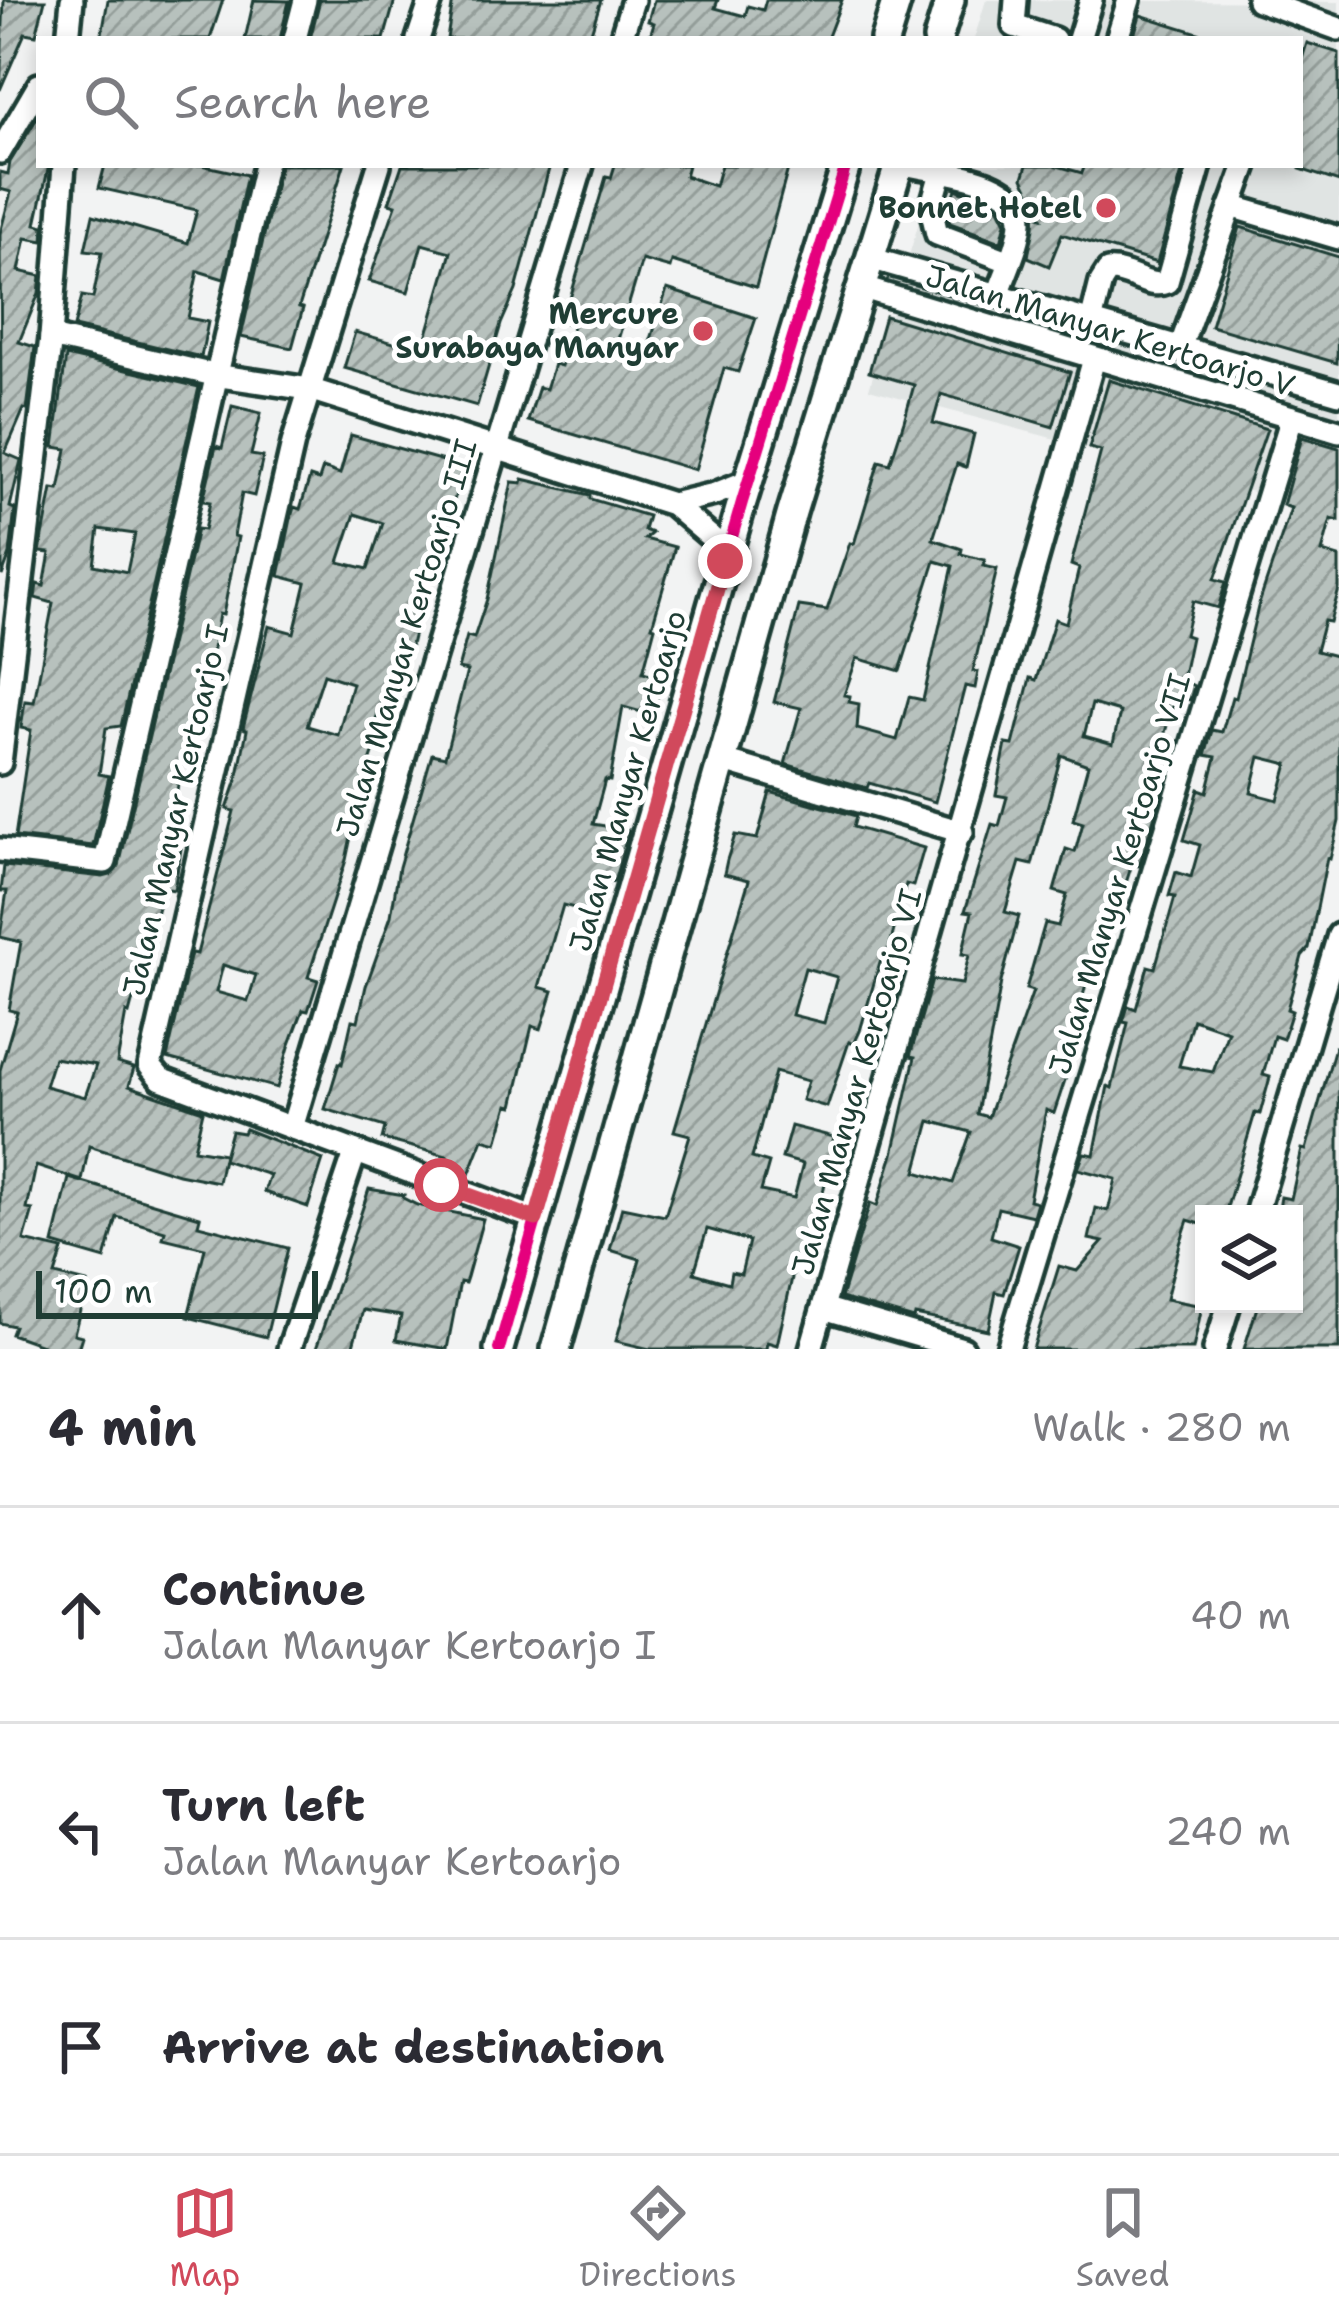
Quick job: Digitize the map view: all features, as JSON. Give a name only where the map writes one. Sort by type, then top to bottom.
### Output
[{"type":"main road","points":[[886,36],[897,0]]},
{"type":"main road","points":[[939,36],[950,0]]},
{"type":"main road","name":"Jalan Manyar Kertoarjo","points":[[499,1349],[728,551],[845,168]]},
{"type":"main road","points":[[556,1349],[792,512],[898,168]]},
{"type":"main road","points":[[746,491],[758,513],[792,512]]},
{"type":"main road","points":[[728,551],[744,537],[760,540],[780,555]]},
{"type":"street","points":[[66,34],[71,0]]},
{"type":"street","points":[[296,36],[304,0]]},
{"type":"street","points":[[419,36],[430,0]]},
{"type":"street","points":[[622,36],[633,0]]},
{"type":"street","points":[[1016,0],[1014,26],[1045,36]]},
{"type":"street","points":[[1080,36],[1089,0]]},
{"type":"street","points":[[1118,36],[1129,0]]},
{"type":"street","points":[[1258,0],[1339,29]]},
{"type":"street","points":[[1287,36],[1294,14]]},
{"type":"street","points":[[0,152],[11,112],[36,88]]},
{"type":"street","points":[[0,763],[9,600],[51,337],[64,168]]},
{"type":"street","points":[[0,850],[105,862],[264,168]]},
{"type":"street","name":"Jalan Manyar Kertoarjo I","points":[[378,168],[293,443],[149,1066],[161,1079],[536,1219]]},
{"type":"street","name":"Jalan Manyar Kertoarjo III","points":[[292,1128],[581,168]]},
{"type":"street","points":[[921,168],[996,185],[1011,196],[1021,222],[998,295]]},
{"type":"street","points":[[1091,322],[1101,281],[1108,272],[1122,271],[1160,286],[1167,283],[1199,168]]},
{"type":"street","points":[[1180,348],[1245,168]]},
{"type":"street","points":[[941,173],[931,208],[937,234],[1008,261]]},
{"type":"street","points":[[1232,206],[1339,238]]},
{"type":"street","name":"Jalan Manyar Kertoarjo V","points":[[873,259],[1334,392]]},
{"type":"street","points":[[936,309],[945,280]]},
{"type":"street","name":"Jalan Manyar Kertoarjo V","points":[[863,288],[1329,428]]},
{"type":"street","points":[[51,337],[214,375],[309,389],[672,503],[728,551]]},
{"type":"street","name":"Jalan Manyar Kertoarjo VI","points":[[811,1349],[1094,359]]},
{"type":"street","points":[[1329,428],[1334,392]]},
{"type":"street","name":"Jalan Manyar Kertoarjo VII","points":[[1008,1349],[1292,417]]},
{"type":"street","points":[[672,503],[746,491]]},
{"type":"street","points":[[724,761],[962,832]]},
{"type":"street","points":[[1259,1205],[1339,935]]},
{"type":"street","points":[[289,1349],[355,1153]]},
{"type":"street","points":[[823,1308],[963,1349]]},
{"type":"street","points":[[1215,1349],[1225,1313]]},
{"type":"shaded area","points":[[986,0],[1339,2],[1339,515],[869,389],[935,168],[1303,168],[1303,36],[975,36]]},
{"type":"building","points":[[4,0],[45,0],[36,35],[25,33],[0,90]]},
{"type":"building","points":[[108,0],[223,0],[211,36],[102,36]]},
{"type":"building","points":[[254,0],[289,1],[281,36],[246,36]]},
{"type":"building","points":[[320,0],[395,0],[385,36],[311,36]]},
{"type":"building","points":[[453,0],[601,0],[590,36],[447,36]]},
{"type":"building","points":[[654,0],[718,0],[715,8],[745,16],[748,6],[763,10],[766,0],[842,0],[828,36],[650,36],[654,23],[648,21]]},
{"type":"building","points":[[1140,15],[1205,35],[1205,36],[1134,36]]},
{"type":"building","points":[[1307,43],[1339,53],[1339,182],[1300,169]]},
{"type":"building","points":[[36,120],[36,168],[48,168],[36,224],[44,226],[43,241],[26,238],[19,271],[41,276],[19,342],[35,347],[27,410],[5,453],[21,460],[10,507],[15,509],[10,554],[2,576],[0,233],[11,192],[0,189],[0,172],[8,174],[10,162]]},
{"type":"building","points":[[104,168],[215,168],[247,175],[224,279],[198,271],[188,318],[208,322],[201,357],[74,327],[82,296],[93,298],[102,252],[85,250],[93,215],[188,243],[197,210],[99,188]]},
{"type":"building","points":[[279,168],[343,168],[299,307],[303,308],[292,348],[241,337]]},
{"type":"building","points":[[401,168],[549,168],[516,290],[477,406],[344,368],[355,332],[422,351],[451,252],[422,244],[408,292],[369,281],[396,205],[389,203]]},
{"type":"building","points":[[614,168],[687,168],[685,176],[715,186],[720,168],[788,168],[756,287],[672,261],[670,268],[642,260],[617,343],[647,352],[667,289],[756,318],[738,372],[724,368],[695,470],[528,421],[539,387],[546,389],[554,364],[561,366],[573,325],[563,322],[606,177],[611,178]]},
{"type":"building","points":[[1026,168],[1082,173],[1084,168],[1183,168],[1157,263],[1062,234],[1049,266],[1028,257],[1035,214],[1042,217],[1023,178]]},
{"type":"building","points":[[956,189],[998,206],[1006,222],[1001,242],[950,223],[948,213]]},
{"type":"building","points":[[1240,227],[1339,257],[1337,363],[1211,326]]},
{"type":"building","points":[[885,316],[1070,372],[1053,427],[941,394],[933,423],[974,434],[966,467],[957,464],[933,539],[997,569],[973,671],[978,672],[975,688],[965,686],[935,802],[785,764],[801,708],[774,702],[799,606],[827,610],[850,543],[854,544],[879,461],[890,464],[904,421],[914,385],[869,372]],"holes":[[[935,561],[953,566],[923,700],[909,697],[897,740],[857,729],[859,704],[844,695],[857,658],[900,671]]]},
{"type":"building","points":[[66,356],[199,387],[121,726],[106,728],[99,774],[109,776],[93,846],[15,837],[31,730],[21,728],[25,701],[34,702],[53,603],[35,598],[37,584],[44,586],[50,553],[40,552],[52,489],[59,490],[67,449],[54,447]],"holes":[[[99,529],[135,534],[127,572],[94,565]]]},
{"type":"building","points":[[1109,380],[1267,429],[1215,579],[1226,582],[1218,608],[1193,601],[1182,680],[1194,686],[1190,700],[1176,696],[1162,742],[1156,741],[1149,772],[1167,777],[1139,866],[1132,864],[1104,952],[1099,951],[1094,972],[1090,971],[1076,1020],[1084,1022],[1080,1044],[1054,1113],[1046,1110],[1029,1200],[1037,1202],[1033,1216],[998,1208],[991,1237],[1019,1246],[1004,1294],[996,1292],[988,1330],[915,1315],[914,1319],[841,1298],[870,1203],[877,1206],[893,1154],[915,1057],[910,1056],[932,980],[962,984],[969,955],[962,954],[972,912],[965,911],[992,824],[999,826],[1007,797],[996,795],[1006,744],[1013,745],[1030,678],[1036,680],[1055,619],[1066,623],[1079,568],[1071,565],[1101,451],[1089,448]],"holes":[[[1092,704],[1120,712],[1113,744],[1084,736]],[[1061,755],[1088,765],[1073,820],[1083,823],[1075,852],[1066,849],[1054,891],[1067,895],[1058,926],[1045,923],[1026,989],[1033,991],[988,1117],[977,1114],[1001,982],[1019,916],[1005,912],[1020,862],[1032,865]],[[930,1121],[971,1132],[953,1183],[916,1172]]]},
{"type":"building","points":[[232,406],[261,413],[251,455],[263,457],[254,496],[242,493],[234,536],[238,537],[202,710],[197,709],[189,748],[184,747],[168,847],[181,849],[174,890],[163,888],[126,1013],[117,1063],[134,1068],[129,1086],[203,1111],[194,1149],[224,1154],[218,1182],[89,1146],[82,1181],[36,1166],[27,1209],[33,1210],[24,1241],[63,1250],[55,1275],[87,1283],[74,1334],[82,1336],[78,1349],[53,1349],[11,1334],[14,1326],[0,1323],[0,1070],[17,1012],[9,1010],[21,942],[0,937],[7,891],[1,891],[4,866],[103,877],[119,866],[197,529],[204,530],[210,502],[203,501],[216,446],[222,448]],"holes":[[[54,1058],[96,1065],[85,1097],[45,1086]]]},
{"type":"building","points":[[351,435],[465,467],[426,584],[409,653],[404,652],[390,696],[383,694],[370,743],[376,745],[346,860],[308,977],[318,980],[277,1088],[167,1058],[191,953],[197,954],[234,811],[227,809],[269,626],[294,633],[306,583],[279,576],[294,507],[300,509],[310,477],[319,480],[323,468],[340,474]],"holes":[[[355,514],[383,523],[368,569],[339,562]],[[324,674],[352,683],[338,735],[307,726]],[[223,965],[256,975],[248,1001],[216,992]]]},
{"type":"building","points":[[1302,437],[1339,448],[1339,521],[1331,519],[1322,552],[1339,557],[1339,589],[1316,651],[1339,657],[1339,821],[1309,948],[1302,956],[1287,1009],[1292,1011],[1283,1039],[1274,1036],[1263,1075],[1270,1077],[1260,1114],[1255,1113],[1228,1205],[1195,1205],[1195,1222],[1188,1220],[1180,1244],[1166,1299],[1195,1305],[1195,1313],[1201,1313],[1193,1349],[1033,1349],[1059,1266],[1077,1271],[1103,1242],[1089,1239],[1096,1208],[1108,1211],[1116,1179],[1078,1169],[1084,1153],[1094,1155],[1108,1086],[1112,1088],[1128,1023],[1123,1022],[1128,1006],[1136,1009],[1148,966],[1155,968],[1175,897],[1169,896],[1176,872],[1191,877],[1200,845],[1184,840],[1199,789],[1207,792],[1216,757],[1205,755],[1212,730],[1222,732],[1232,697],[1236,698],[1258,607],[1291,508],[1283,505]],"holes":[[[1260,757],[1288,764],[1278,800],[1251,793]],[[1193,1019],[1228,1031],[1213,1072],[1179,1066]]]},
{"type":"building","points":[[523,479],[590,495],[590,499],[648,516],[644,530],[652,533],[645,539],[675,547],[643,672],[664,678],[652,715],[623,707],[610,781],[605,780],[593,824],[629,830],[614,882],[599,880],[590,912],[563,905],[539,987],[553,991],[541,1029],[532,1026],[513,1106],[508,1105],[497,1143],[483,1139],[468,1177],[443,1168],[447,1156],[382,1139],[385,1127],[325,1109],[391,916],[399,867],[432,754],[445,757],[467,671],[458,669],[467,636],[474,638],[487,599],[512,482]]},
{"type":"building","points":[[770,792],[856,816],[853,827],[924,848],[913,886],[906,884],[885,964],[880,962],[860,1031],[854,1044],[849,1042],[827,1107],[802,1100],[808,1081],[775,1072],[752,1158],[769,1163],[761,1191],[794,1198],[803,1164],[782,1158],[791,1126],[834,1137],[811,1254],[798,1251],[777,1345],[767,1342],[766,1349],[650,1349],[616,1341],[640,1259],[610,1250],[622,1207],[665,1216],[690,1135],[674,1131],[749,880],[724,874],[727,860],[735,835],[757,839]],"holes":[[[805,968],[837,977],[824,1023],[792,1015]],[[707,1229],[749,1241],[741,1274],[731,1272],[729,1283],[694,1273]]]},
{"type":"building","points":[[1335,1047],[1339,1048],[1339,1349],[1244,1349],[1255,1313],[1303,1313],[1303,1205],[1280,1205],[1281,1197],[1291,1199],[1302,1149],[1306,1150]]},
{"type":"building","points":[[245,1129],[323,1160],[308,1207],[264,1192],[270,1175],[223,1160],[231,1131],[243,1133]]},
{"type":"building","points":[[69,1178],[200,1217],[198,1225],[288,1248],[266,1337],[188,1317],[205,1248],[163,1238],[165,1231],[117,1217],[105,1259],[53,1244]]},
{"type":"building","points":[[369,1189],[483,1219],[465,1283],[460,1282],[447,1349],[396,1340],[401,1316],[363,1310],[352,1349],[316,1349]]},
{"type":"transit line","points":[[499,1349],[742,502],[845,168]]},
{"type":"place","name":"Bonnet Hotel","points":[[1106,208]]},
{"type":"place","name":"Mercure Surabaya Manyar","points":[[703,331]]},
{"type":"route","points":[[441,1185],[536,1219],[725,561]]}]
